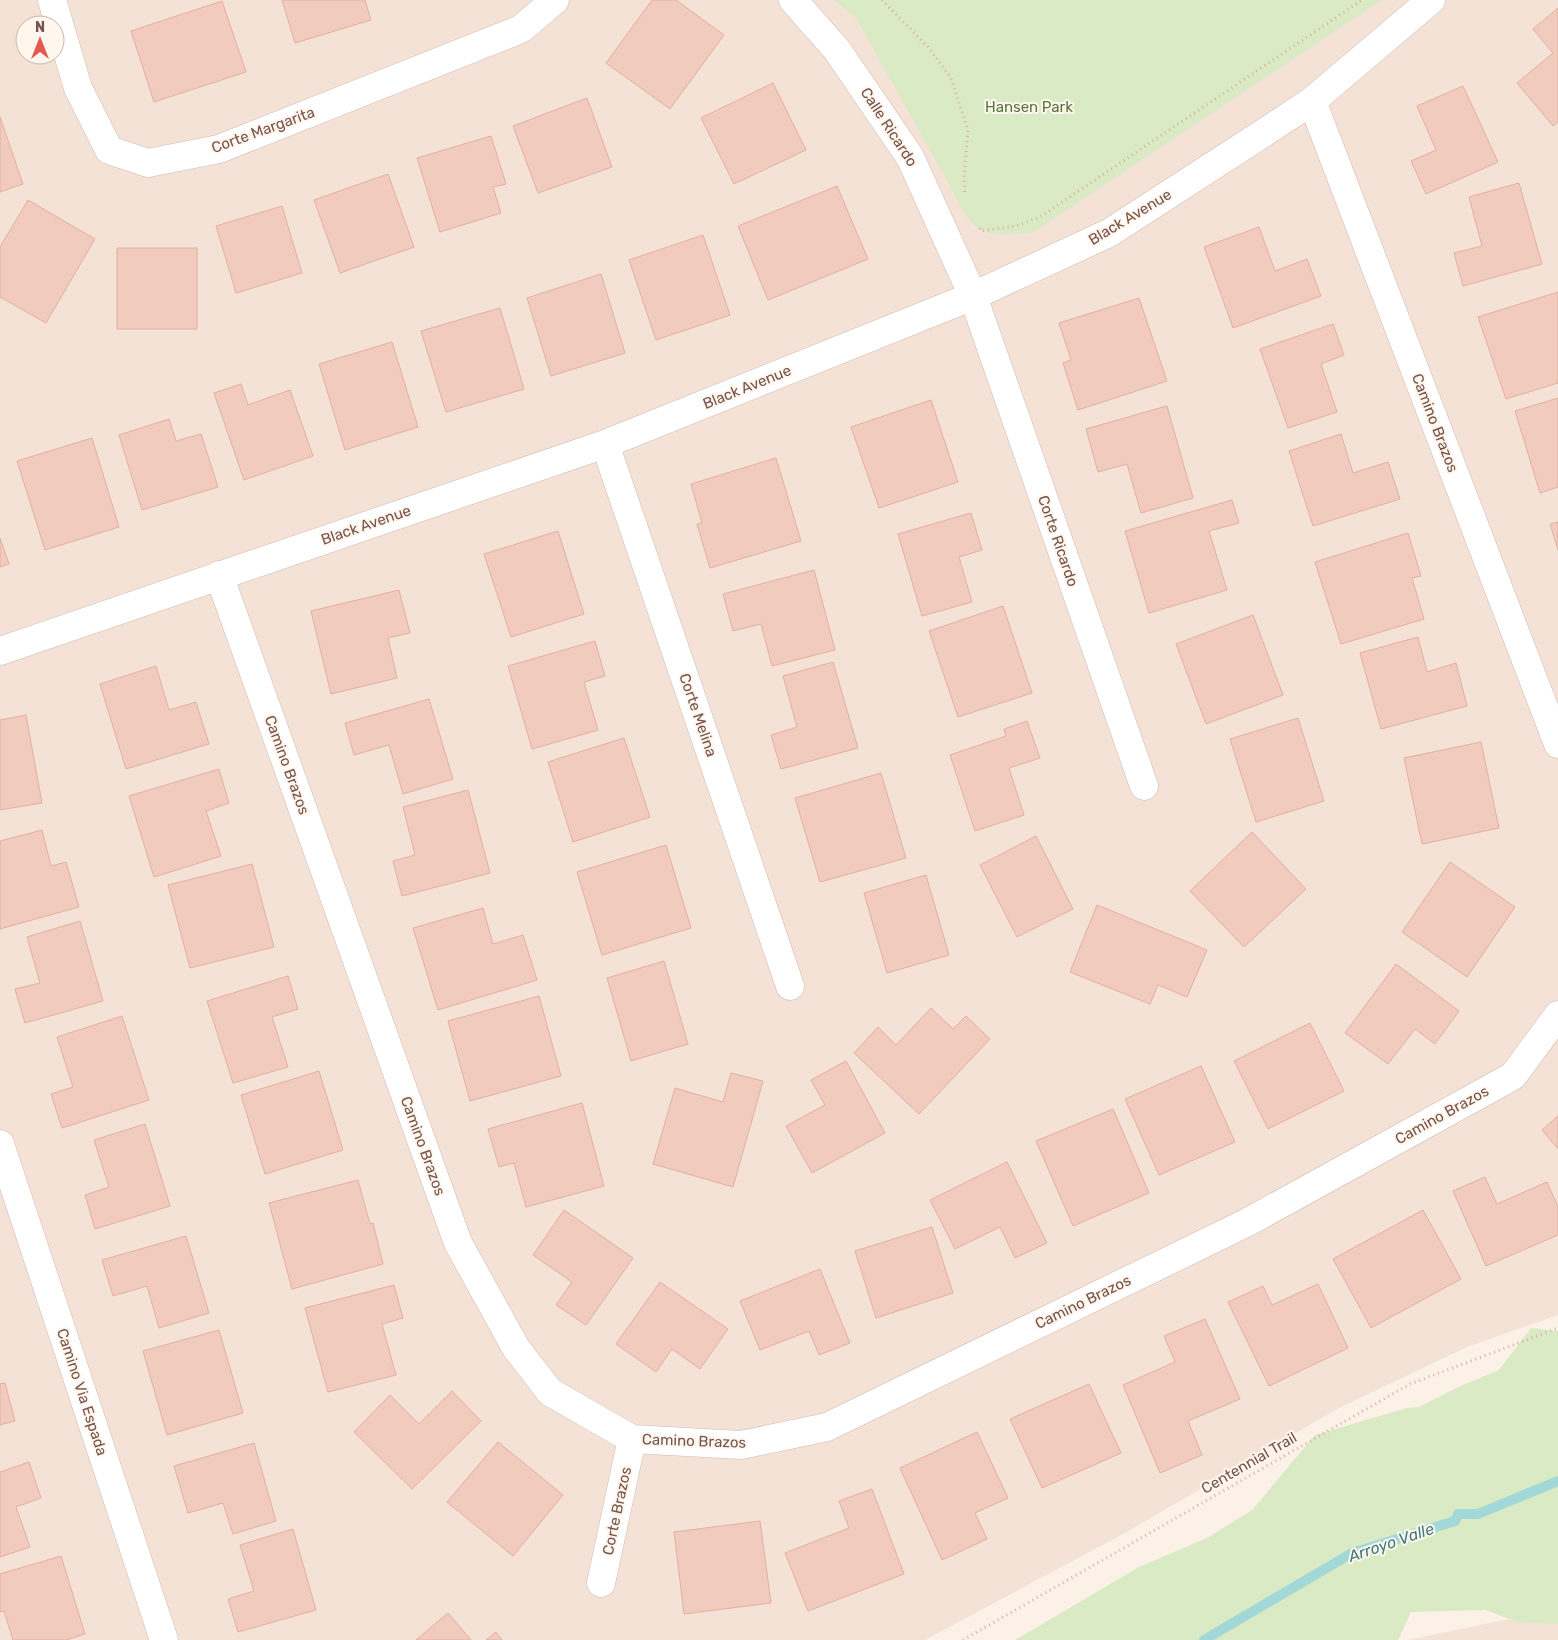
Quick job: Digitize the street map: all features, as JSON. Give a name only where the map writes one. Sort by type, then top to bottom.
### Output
[{"type":"street","name":"Corte Margarita","points":[[52,0],[78,88],[110,150],[148,163],[220,149],[484,44],[520,29],[555,0]]},
{"type":"street","name":"Calle Ricardo","points":[[793,0],[838,50],[910,157],[973,296]]},
{"type":"street","name":"Black Avenue","points":[[0,650],[605,444],[973,296],[1109,233],[1312,102],[1431,0]]},
{"type":"street","name":"Camino Brazos","points":[[1312,102],[1558,744]]},
{"type":"street","name":"Corte Ricardo","points":[[973,296],[1144,786]]},
{"type":"street","name":"Corte Melina","points":[[605,444],[790,986]]},
{"type":"street","name":"Camino Brazos","points":[[220,575],[458,1243],[516,1348],[550,1392],[632,1439],[742,1445],[827,1427],[1248,1222],[1512,1076],[1558,1015]]},
{"type":"street","name":"Camino Via Espada","points":[[0,1144],[164,1640]]},
{"type":"street","name":"Corte Brazos","points":[[601,1583],[632,1439]]},
{"type":"path","points":[[882,0],[929,48],[951,78],[968,130],[964,177],[965,199]]},
{"type":"path","points":[[977,223],[981,231],[1016,226],[1040,217],[1362,0]]},
{"type":"path","name":"Centennial Trail","points":[[963,1640],[1410,1384],[1558,1328]]},
{"type":"shaded area","points":[[0,0],[1558,0],[1558,1315],[1467,1347],[1339,1408],[1125,1533],[925,1640],[0,1640]]},
{"type":"shaded area","points":[[1558,1607],[1558,1640],[1408,1640],[1553,1610]]},
{"type":"green space","name":"Hansen Park","points":[[834,0],[1382,0],[1034,232],[1001,235],[980,230],[965,214],[856,18]]},
{"type":"green space","points":[[1531,1328],[1558,1331],[1558,1624],[1520,1623],[1485,1610],[1411,1612],[1398,1640],[1015,1640],[1139,1567],[1207,1538],[1252,1510],[1315,1435],[1407,1408],[1419,1407],[1458,1387],[1499,1370]]},
{"type":"building","points":[[282,0],[365,0],[371,20],[295,43]]},
{"type":"building","points":[[652,0],[676,0],[724,35],[670,109],[606,63]]},
{"type":"building","points":[[222,1],[246,72],[154,102],[131,31]]},
{"type":"building","points":[[1558,8],[1558,122],[1553,126],[1517,83],[1553,53],[1533,29]]},
{"type":"building","points":[[773,83],[806,150],[734,184],[701,118]]},
{"type":"building","points":[[1463,86],[1498,162],[1426,194],[1411,161],[1436,150],[1417,106]]},
{"type":"building","points":[[587,98],[612,167],[538,193],[513,126]]},
{"type":"building","points":[[0,117],[23,184],[0,192]]},
{"type":"building","points":[[491,136],[506,184],[493,187],[501,213],[440,232],[417,158]]},
{"type":"building","points":[[388,174],[414,247],[340,273],[314,200]]},
{"type":"building","points":[[1519,183],[1542,264],[1463,286],[1454,253],[1482,246],[1469,197]]},
{"type":"building","points":[[837,186],[868,259],[768,300],[738,226]]},
{"type":"building","points":[[28,200],[95,239],[46,323],[0,297],[0,247]]},
{"type":"building","points":[[282,206],[302,273],[236,293],[216,226]]},
{"type":"building","points":[[1259,227],[1275,271],[1307,259],[1321,296],[1233,328],[1204,247]]},
{"type":"building","points":[[703,235],[730,315],[656,340],[629,260]]},
{"type":"building","points":[[117,248],[197,248],[197,329],[117,329]]},
{"type":"building","points":[[601,274],[625,353],[551,376],[527,298]]},
{"type":"building","points":[[1558,292],[1558,383],[1506,399],[1478,317]]},
{"type":"building","points":[[1139,298],[1167,381],[1078,410],[1063,363],[1071,360],[1059,323]]},
{"type":"building","points":[[500,308],[524,389],[446,412],[421,331]]},
{"type":"building","points":[[1333,324],[1344,355],[1321,364],[1337,412],[1288,428],[1260,349]]},
{"type":"building","points":[[392,342],[418,427],[345,450],[319,364]]},
{"type":"building","points":[[241,384],[248,405],[290,390],[313,456],[244,480],[214,393]]},
{"type":"building","points":[[1558,398],[1558,487],[1540,493],[1515,411]]},
{"type":"building","points":[[931,400],[958,482],[879,508],[851,427]]},
{"type":"building","points":[[1167,406],[1193,498],[1141,513],[1127,464],[1098,472],[1086,429]]},
{"type":"building","points":[[169,419],[176,441],[201,434],[218,487],[142,510],[119,435]]},
{"type":"building","points":[[1341,434],[1353,473],[1388,462],[1400,499],[1313,526],[1289,451]]},
{"type":"building","points":[[92,438],[119,527],[45,550],[17,461]]},
{"type":"building","points":[[776,458],[801,541],[710,568],[697,524],[702,523],[691,484]]},
{"type":"building","points":[[1232,500],[1239,523],[1209,531],[1227,590],[1149,613],[1125,531]]},
{"type":"building","points":[[971,513],[982,550],[959,557],[972,602],[922,616],[898,534]]},
{"type":"building","points":[[1558,522],[1558,550],[1550,524]]},
{"type":"building","points":[[558,531],[584,614],[511,637],[484,554]]},
{"type":"building","points":[[1408,533],[1421,576],[1412,578],[1424,619],[1341,644],[1315,562]]},
{"type":"building","points":[[0,538],[9,564],[0,567]]},
{"type":"building","points":[[814,570],[835,650],[772,666],[761,624],[733,631],[723,594]]},
{"type":"building","points":[[399,590],[410,633],[388,638],[397,678],[331,694],[311,611]]},
{"type":"building","points":[[1003,606],[1032,693],[958,717],[929,631]]},
{"type":"building","points":[[1253,615],[1283,695],[1206,724],[1176,644]]},
{"type":"building","points":[[1418,637],[1427,672],[1456,663],[1467,706],[1381,729],[1360,653]]},
{"type":"building","points":[[595,641],[605,676],[584,682],[598,730],[532,749],[508,666]]},
{"type":"building","points":[[833,662],[858,748],[781,769],[771,735],[797,727],[783,676]]},
{"type":"building","points":[[156,666],[169,710],[196,702],[209,744],[126,769],[100,684]]},
{"type":"building","points":[[429,699],[453,779],[403,794],[389,745],[354,755],[345,723]]},
{"type":"building","points":[[26,715],[42,803],[0,810],[0,720]]},
{"type":"building","points":[[1298,718],[1324,801],[1256,822],[1230,739]]},
{"type":"building","points":[[1027,721],[1040,758],[1009,768],[1024,815],[975,831],[950,755],[1006,736],[1004,729]]},
{"type":"building","points":[[624,738],[650,817],[573,842],[548,762]]},
{"type":"building","points":[[1481,742],[1499,828],[1422,844],[1404,758]]},
{"type":"building","points":[[219,769],[229,803],[206,811],[221,856],[154,877],[129,796]]},
{"type":"building","points":[[881,773],[906,858],[820,882],[795,798]]},
{"type":"building","points":[[468,790],[490,873],[402,896],[393,861],[415,855],[403,807]]},
{"type":"building","points":[[42,830],[51,866],[66,862],[79,907],[0,929],[0,841]]},
{"type":"building","points":[[1252,832],[1306,889],[1244,947],[1190,891]]},
{"type":"building","points":[[1036,836],[1073,909],[1017,937],[980,865]]},
{"type":"building","points":[[666,845],[691,928],[602,955],[577,872]]},
{"type":"building","points":[[1450,862],[1515,907],[1467,977],[1402,932]]},
{"type":"building","points":[[252,864],[274,947],[190,968],[168,885]]},
{"type":"building","points":[[926,875],[949,955],[887,973],[864,893]]},
{"type":"building","points":[[1097,905],[1207,950],[1187,997],[1158,985],[1150,1004],[1070,972]]},
{"type":"building","points":[[483,908],[493,944],[523,935],[537,980],[438,1010],[413,928]]},
{"type":"building","points":[[80,921],[103,1001],[25,1023],[15,989],[40,983],[27,937]]},
{"type":"building","points":[[664,961],[688,1044],[631,1061],[607,978]]},
{"type":"building","points":[[1396,964],[1459,1011],[1435,1044],[1415,1029],[1388,1064],[1345,1033]]},
{"type":"building","points":[[288,976],[298,1009],[272,1017],[288,1067],[233,1083],[207,1001]]},
{"type":"building","points":[[539,996],[561,1076],[470,1101],[448,1021]]},
{"type":"building","points":[[931,1008],[953,1029],[966,1016],[990,1039],[919,1114],[854,1053],[878,1027],[896,1045]]},
{"type":"building","points":[[122,1016],[149,1100],[62,1128],[51,1094],[73,1087],[57,1037]]},
{"type":"building","points":[[1310,1023],[1344,1091],[1268,1129],[1234,1061]]},
{"type":"building","points":[[846,1061],[885,1133],[812,1173],[786,1126],[825,1105],[811,1080]]},
{"type":"building","points":[[1201,1066],[1235,1142],[1159,1175],[1125,1099]]},
{"type":"building","points":[[319,1071],[343,1150],[265,1174],[241,1095]]},
{"type":"building","points":[[731,1073],[763,1081],[733,1187],[653,1164],[675,1088],[723,1102]]},
{"type":"building","points":[[582,1103],[604,1186],[526,1207],[514,1163],[499,1167],[488,1129]]},
{"type":"building","points":[[1113,1109],[1149,1193],[1073,1226],[1036,1141]]},
{"type":"building","points":[[1558,1116],[1558,1149],[1542,1130]]},
{"type":"building","points":[[145,1124],[170,1206],[95,1229],[85,1195],[109,1187],[94,1140]]},
{"type":"building","points":[[1007,1162],[1047,1243],[1015,1258],[1000,1227],[955,1249],[930,1200]]},
{"type":"building","points":[[1485,1177],[1497,1204],[1547,1182],[1558,1207],[1558,1235],[1486,1266],[1453,1191]]},
{"type":"building","points":[[358,1180],[370,1224],[373,1223],[383,1264],[292,1289],[269,1203]]},
{"type":"building","points":[[564,1210],[633,1258],[586,1325],[556,1305],[572,1282],[533,1255]]},
{"type":"building","points":[[1423,1210],[1461,1279],[1371,1328],[1333,1259]]},
{"type":"building","points":[[932,1227],[953,1293],[876,1318],[855,1251]]},
{"type":"building","points":[[186,1236],[209,1313],[159,1328],[147,1286],[113,1296],[102,1260]]},
{"type":"building","points":[[820,1269],[850,1343],[819,1355],[809,1331],[760,1350],[740,1301]]},
{"type":"building","points":[[660,1282],[728,1329],[700,1369],[672,1349],[656,1372],[616,1344]]},
{"type":"building","points":[[1318,1284],[1348,1348],[1269,1386],[1228,1302],[1263,1286],[1272,1305]]},
{"type":"building","points":[[394,1285],[403,1318],[382,1324],[396,1375],[328,1392],[305,1308]]},
{"type":"building","points":[[1205,1319],[1240,1399],[1188,1421],[1202,1455],[1160,1473],[1123,1385],[1175,1362],[1164,1336]]},
{"type":"building","points":[[219,1330],[243,1413],[167,1435],[143,1351]]},
{"type":"building","points":[[5,1383],[15,1421],[0,1425],[0,1384]]},
{"type":"building","points":[[1089,1384],[1121,1453],[1042,1488],[1010,1419]]},
{"type":"building","points":[[452,1391],[481,1421],[412,1489],[354,1432],[390,1395],[419,1424]]},
{"type":"building","points":[[977,1432],[1008,1498],[975,1513],[987,1539],[942,1560],[900,1468]]},
{"type":"building","points":[[498,1442],[563,1495],[513,1556],[447,1502]]},
{"type":"building","points":[[254,1443],[276,1521],[233,1534],[223,1503],[188,1513],[174,1466]]},
{"type":"building","points":[[29,1462],[41,1498],[16,1507],[30,1547],[0,1557],[0,1472]]},
{"type":"building","points":[[872,1489],[904,1574],[808,1611],[785,1553],[849,1528],[839,1501]]},
{"type":"building","points":[[760,1521],[771,1603],[684,1614],[674,1532]]},
{"type":"building","points":[[293,1529],[316,1610],[238,1632],[228,1599],[254,1591],[240,1545]]},
{"type":"building","points":[[61,1556],[85,1634],[66,1640],[13,1640],[4,1611],[0,1612],[0,1574]]},
{"type":"building","points":[[448,1613],[471,1640],[416,1640]]},
{"type":"building","points":[[496,1632],[502,1640],[486,1640]]},
{"type":"waterway","name":"Arroyo Valle","points":[[1204,1640],[1352,1553],[1455,1521],[1458,1514],[1478,1514],[1558,1481]]}]
